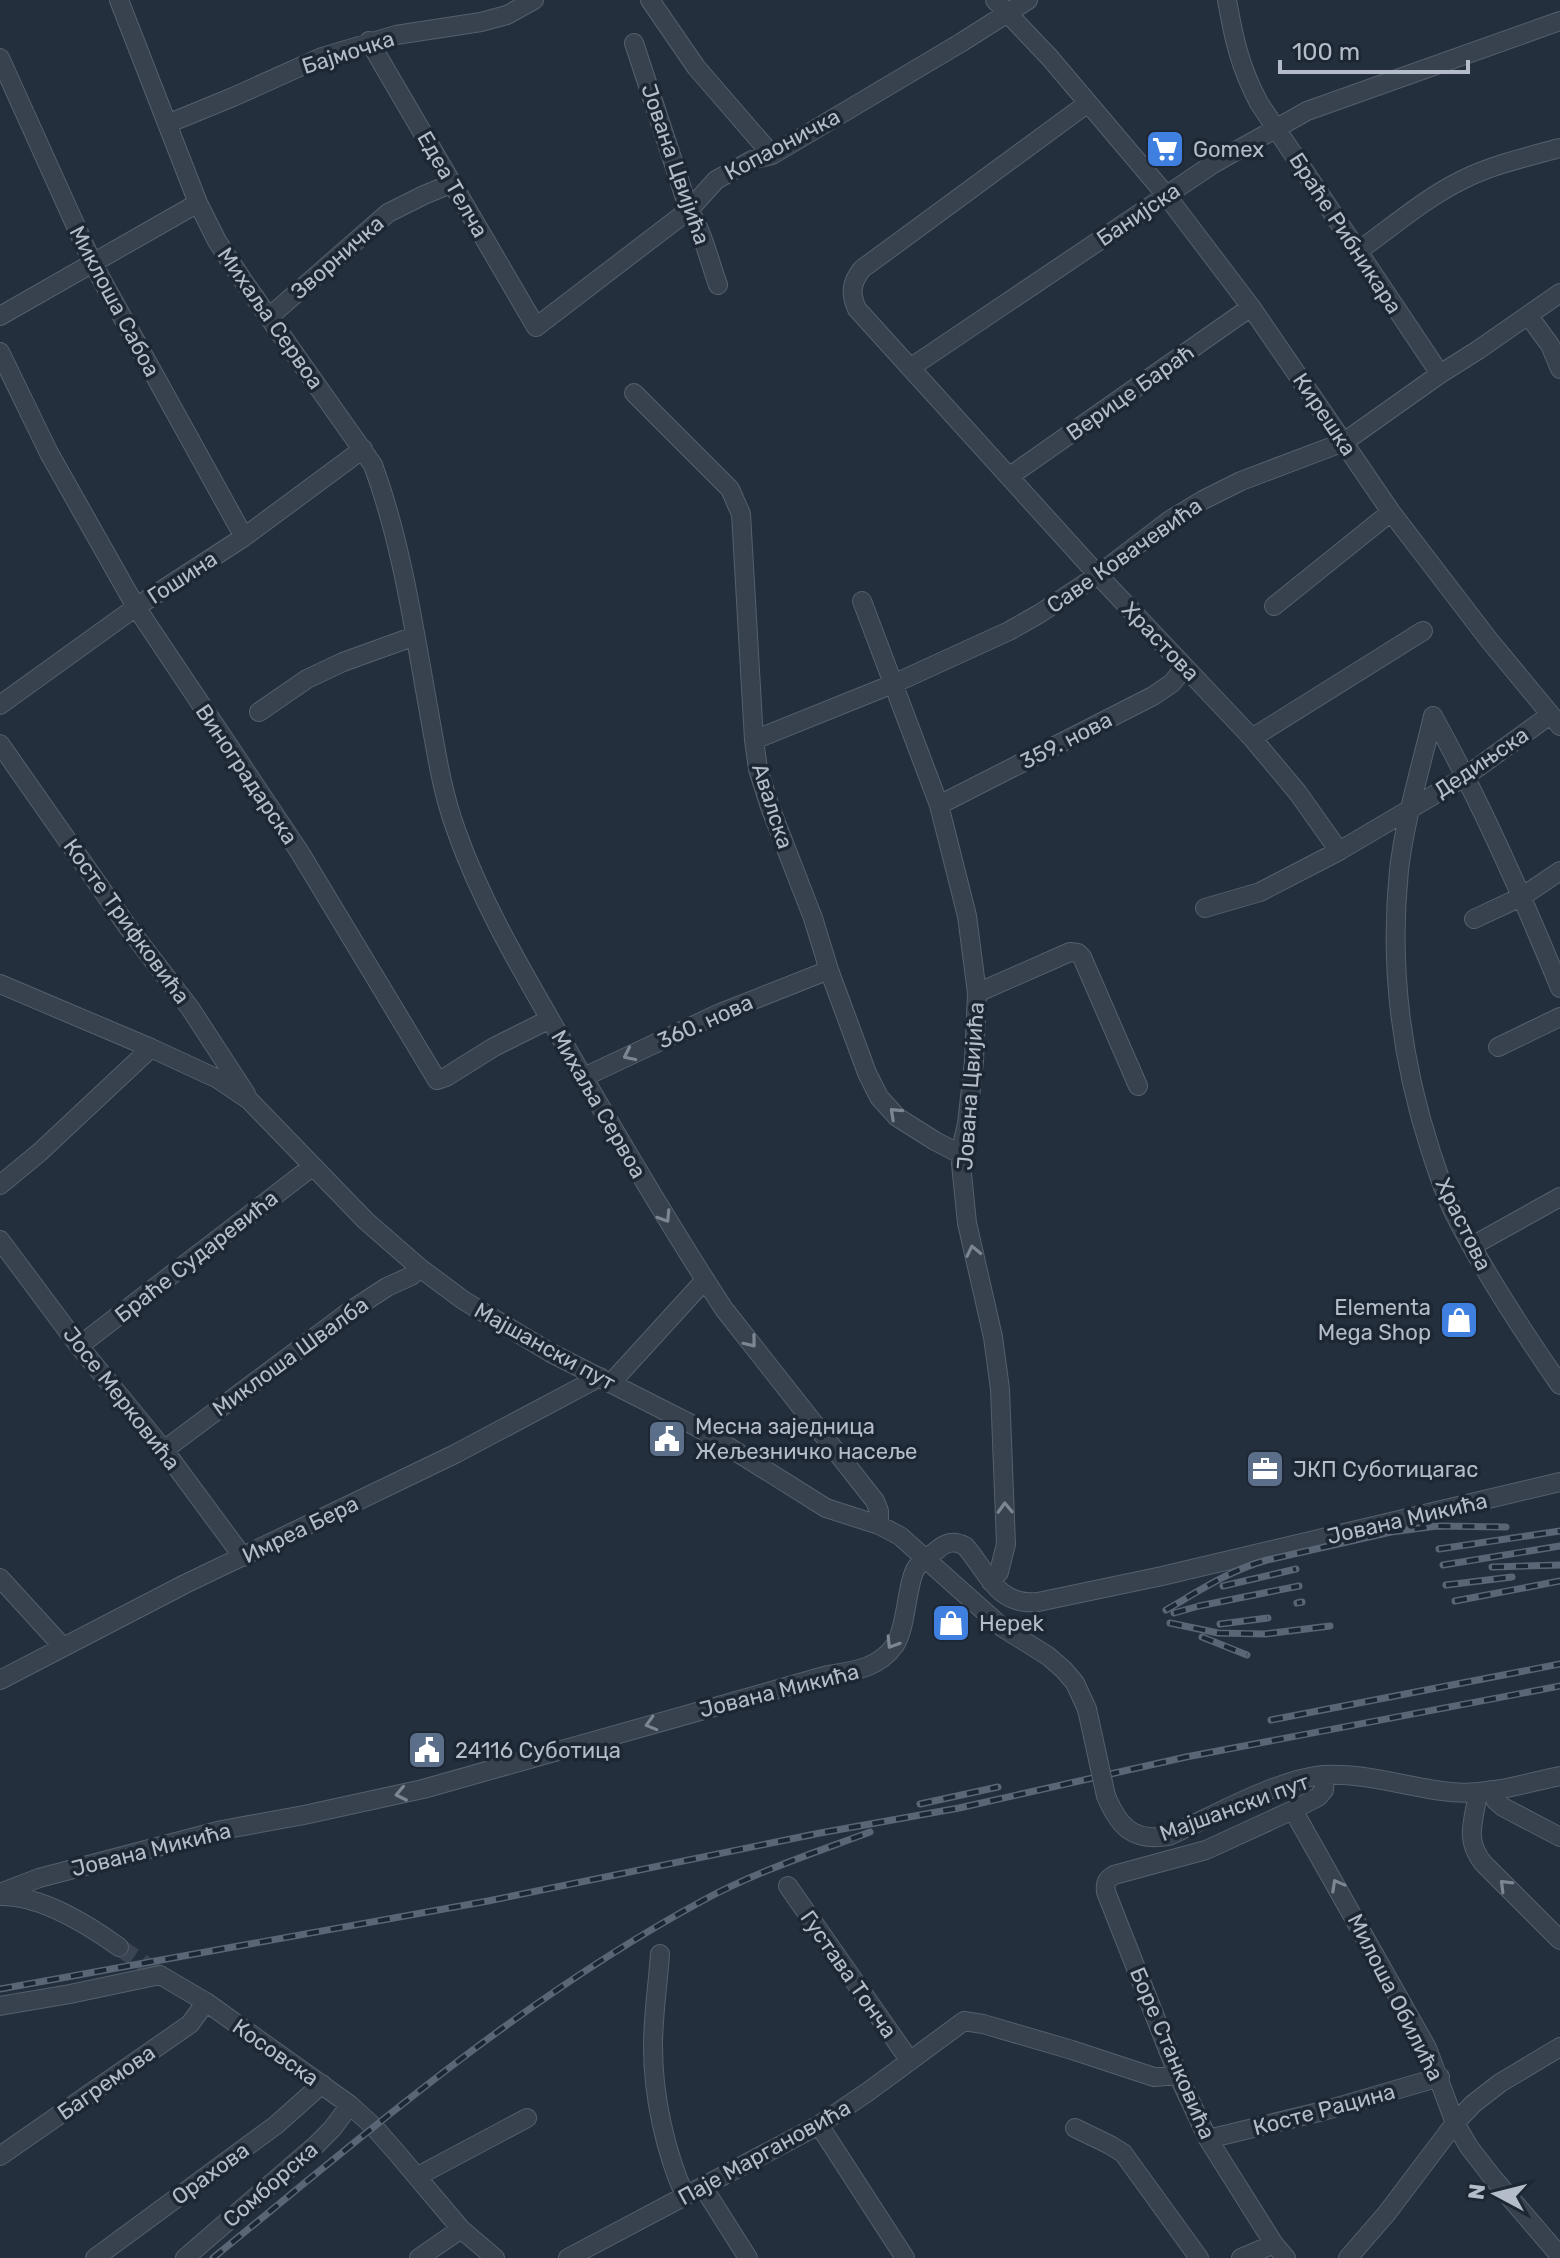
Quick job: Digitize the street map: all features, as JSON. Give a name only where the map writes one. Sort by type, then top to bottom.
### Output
[{"type":"street","name":"Михаља Сервоа","points":[[119,0],[198,203],[217,241],[373,465],[405,583],[440,770],[455,827],[475,878],[506,941],[631,1161],[705,1280],[724,1309],[875,1501],[879,1525]]},
{"type":"street","name":"Бајмочка","points":[[167,124],[322,57],[369,41],[417,30],[494,19],[534,0]]},
{"type":"street","points":[[650,0],[696,67],[772,155]]},
{"type":"street","points":[[1001,6],[1028,0]]},
{"type":"street","name":"Браће Рибникара","points":[[1227,0],[1244,74],[1259,103],[1440,374]]},
{"type":"street","name":"Копаоничка","points":[[536,327],[689,210],[716,180],[752,160],[772,155],[962,42],[1001,6]]},
{"type":"street","name":"Кирешка","points":[[1001,6],[1050,58],[1166,195],[1251,307],[1391,512],[1555,720]]},
{"type":"street","name":"Банијска","points":[[910,368],[1213,164],[1277,127],[1342,97],[1560,21]]},
{"type":"street","name":"Едеа Телча","points":[[369,41],[536,327]]},
{"type":"street","name":"Јована Цвијића","points":[[634,43],[689,210],[699,226],[718,285]]},
{"type":"street","name":"Миклоша Сабоа","points":[[0,58],[93,264],[244,537]]},
{"type":"street","points":[[910,368],[857,309],[851,296],[853,281],[862,269],[1088,103]]},
{"type":"street","points":[[1358,251],[1461,180],[1492,167],[1560,148]]},
{"type":"street","name":"Зворничка","points":[[269,317],[388,213],[453,183]]},
{"type":"street","points":[[0,316],[198,203]]},
{"type":"street","name":"Саве Ковачевића","points":[[754,740],[893,684],[1009,631],[1098,575],[1170,520],[1203,500],[1241,481],[1344,442],[1560,293]]},
{"type":"street","name":"Верице Бараћ","points":[[1010,476],[1251,307]]},
{"type":"street","points":[[1528,315],[1550,345],[1560,369]]},
{"type":"street","name":"Виноградарска","points":[[0,352],[49,453],[136,607],[299,851],[437,1080],[550,1019]]},
{"type":"street","name":"Храстова","points":[[910,368],[1098,575],[1252,738],[1298,793],[1339,851]]},
{"type":"street","name":"Авалска","points":[[634,393],[730,489],[741,514],[758,769],[867,1073],[879,1097],[897,1117],[960,1154]]},
{"type":"street","name":"Гошина","points":[[0,705],[136,607],[244,537],[363,449]]},
{"type":"street","points":[[1274,606],[1391,512]]},
{"type":"street","name":"Јована Цвијића","points":[[862,601],[939,805],[967,916],[977,993],[974,1061],[967,1124],[960,1154],[967,1223],[993,1337],[1000,1389],[1006,1544],[999,1572],[991,1582]]},
{"type":"street","points":[[1252,738],[1423,631]]},
{"type":"street","points":[[259,712],[307,679],[343,662],[415,636]]},
{"type":"street","name":"359. нова","points":[[939,805],[1153,696],[1172,683],[1185,667]]},
{"type":"street","name":"Храстова","points":[[1466,776],[1433,716],[1400,866],[1395,951],[1399,1018],[1413,1093],[1454,1212],[1499,1293],[1560,1385]]},
{"type":"street","name":"Дедињска","points":[[1412,808],[1555,720]]},
{"type":"street","name":"Косте Трифковића","points":[[0,744],[130,930],[190,1008],[249,1100]]},
{"type":"street","points":[[1466,776],[1523,896],[1560,988]]},
{"type":"street","points":[[1205,908],[1260,892],[1412,808]]},
{"type":"street","points":[[1474,919],[1523,896],[1560,871]]},
{"type":"street","points":[[977,993],[1070,952],[1078,953],[1138,1086]]},
{"type":"street","name":"360. нова","points":[[584,1077],[720,1013],[829,970]]},
{"type":"street","name":"Мајшански пут","points":[[0,984],[218,1079],[249,1100],[366,1221],[463,1300],[551,1353],[697,1427],[826,1508],[879,1525],[900,1536],[1003,1628],[1048,1656],[1075,1683],[1087,1709],[1106,1796],[1114,1815],[1127,1830],[1147,1838],[1169,1836],[1278,1786],[1325,1775],[1454,1793],[1485,1792],[1560,1776]]},
{"type":"street","points":[[1498,1047],[1560,1017]]},
{"type":"street","points":[[0,1185],[40,1152],[151,1048]]},
{"type":"street","name":"Браће Сударевића","points":[[79,1346],[313,1166]]},
{"type":"street","points":[[1472,1246],[1560,1197]]},
{"type":"street","name":"Јосе Мерковића","points":[[0,1240],[243,1557]]},
{"type":"street","name":"Миклоша Швалба","points":[[164,1450],[368,1299],[420,1268]]},
{"type":"street","name":"Имреа Бера","points":[[0,1680],[243,1557],[606,1380],[705,1280]]},
{"type":"street","name":"Јована Микића","points":[[0,1895],[39,1878],[222,1830],[423,1789],[828,1675],[867,1668],[897,1642],[915,1569],[944,1544],[960,1544],[978,1561],[1003,1595],[1027,1603],[1052,1600],[1560,1482]]},
{"type":"street","points":[[0,1578],[63,1647]]},
{"type":"street","points":[[1293,1810],[1318,1797],[1324,1790],[1325,1775]]},
{"type":"street","points":[[1560,1837],[1503,1807],[1485,1792],[1471,1837],[1473,1850],[1483,1863],[1560,1940]]},
{"type":"street","name":"Боре Станковића","points":[[1280,2251],[1208,2139],[1178,2075],[1105,1884],[1114,1875],[1206,1850],[1293,1810]]},
{"type":"street","name":"Милоша Обилића","points":[[1293,1810],[1427,2048],[1455,2123],[1469,2147],[1559,2253]]},
{"type":"street","points":[[39,1878],[37,1895],[43,1905]]},
{"type":"street","name":"Густава Тонча","points":[[788,1886],[910,2061]]},
{"type":"street","points":[[0,1895],[15,1896],[43,1905],[91,1927],[119,1947]]},
{"type":"street","points":[[660,1954],[653,2047],[660,2122],[685,2196]]},
{"type":"street","name":"Косовска","points":[[0,2006],[160,1975],[206,2002],[350,2105],[418,2176],[461,2229],[495,2258]]},
{"type":"street","name":"Багремова","points":[[0,2156],[190,2024],[206,2002]]},
{"type":"street","name":"Паје Маргановића","points":[[568,2258],[819,2125],[964,2021],[983,2024],[1154,2077],[1178,2075]]},
{"type":"street","points":[[1348,2258],[1473,2104],[1500,2083],[1560,2047]]},
{"type":"street","name":"Косте Рацина","points":[[1208,2139],[1323,2111],[1440,2077]]},
{"type":"street","name":"Орахова","points":[[95,2258],[276,2125],[322,2084]]},
{"type":"street","name":"Сомборска","points":[[185,2258],[316,2145],[350,2105]]},
{"type":"street","points":[[418,2176],[527,2118]]},
{"type":"street","points":[[819,2125],[905,2258]]},
{"type":"street","points":[[1075,2128],[1123,2153],[1199,2258]]},
{"type":"street","points":[[703,2187],[748,2258]]},
{"type":"street","points":[[419,2258],[461,2229]]},
{"type":"street","points":[[1241,2258],[1280,2251]]},
{"type":"tunnel","points":[[119,1947],[160,1975]]},
{"type":"railway","points":[[1166,1610],[1227,1575],[1267,1560],[1391,1532],[1437,1526],[1506,1527]]},
{"type":"railway","points":[[1439,1549],[1560,1531]]},
{"type":"railway","points":[[1443,1565],[1560,1546]]},
{"type":"railway","points":[[1492,1567],[1560,1565]]},
{"type":"railway","points":[[1223,1586],[1296,1569]]},
{"type":"railway","points":[[1446,1585],[1512,1577]]},
{"type":"railway","points":[[1455,1601],[1560,1581]]},
{"type":"railway","points":[[1174,1613],[1299,1586]]},
{"type":"railway","points":[[1297,1603],[1302,1602]]},
{"type":"railway","points":[[1220,1624],[1268,1618]]},
{"type":"railway","points":[[1170,1623],[1218,1633],[1265,1634],[1330,1626]]},
{"type":"railway","points":[[1202,1637],[1247,1655]]},
{"type":"railway","points":[[1271,1720],[1560,1664]]},
{"type":"railway","points":[[0,1989],[488,1901],[959,1808],[1186,1757],[1560,1686]]},
{"type":"railway","points":[[920,1804],[998,1787]]},
{"type":"railway","points":[[213,2258],[449,2068],[572,1979],[722,1891],[870,1832]]},
{"type":"place","name":"Gomex","points":[[1165,149]]},
{"type":"place","name":"Elementa Mega Shop","points":[[1459,1320]]},
{"type":"place","name":"Месна заједница Жељезничко насеље","points":[[667,1439]]},
{"type":"place","name":"ЈКП Суботицагас","points":[[1265,1469]]},
{"type":"place","name":"Hepek","points":[[951,1623]]},
{"type":"place","name":"24116 Суботица","points":[[427,1750]]}]
